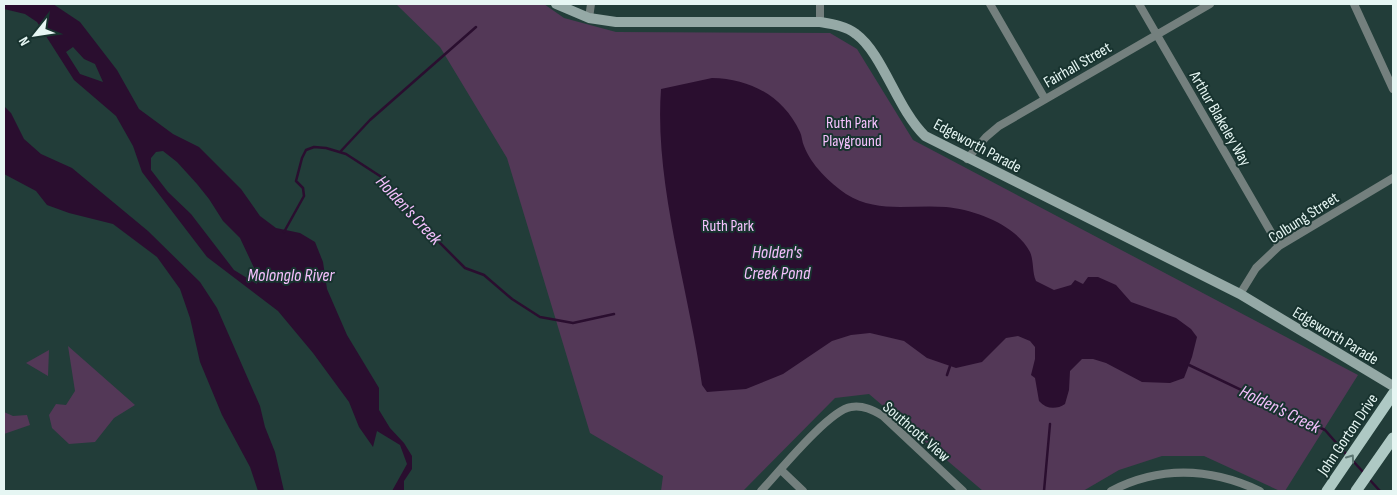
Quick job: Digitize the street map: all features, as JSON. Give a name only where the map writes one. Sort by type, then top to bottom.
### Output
[{"type":"main road","name":"John Gorton Drive","points":[[1328,491],[1393,394]]},
{"type":"main road","points":[[1356,491],[1383,455],[1393,438]]},
{"type":"street","name":"Edgeworth Parade","points":[[556,4],[589,18],[616,22],[820,22],[840,26],[857,34],[873,55],[917,128],[925,136],[967,159],[1240,294],[1393,386]]},
{"type":"street","points":[[589,18],[591,4]]},
{"type":"street","points":[[820,4],[820,22]]},
{"type":"street","points":[[990,4],[1045,99]]},
{"type":"street","name":"Arthur Blakeley Way","points":[[1139,4],[1279,246]]},
{"type":"street","name":"Fairhall Street","points":[[967,159],[993,130],[1210,4]]},
{"type":"street","points":[[1354,4],[1393,89]]},
{"type":"street","name":"Colbung Street","points":[[1240,294],[1256,268],[1279,246],[1393,178]]},
{"type":"street","name":"Southcott View","points":[[761,491],[834,414],[850,407],[862,406],[883,416],[964,491]]},
{"type":"street","points":[[781,470],[803,491]]},
{"type":"street","points":[[1111,491],[1153,475],[1178,472],[1214,474],[1238,481],[1260,491]]},
{"type":"green space","name":"Ruth Park","points":[[396,4],[544,4],[564,18],[616,32],[830,33],[857,49],[913,140],[1358,375],[1285,491],[1280,491],[1204,456],[1162,456],[1119,470],[1083,491],[983,491],[869,394],[835,398],[743,491],[661,491],[663,476],[590,433],[507,158],[440,47]]},
{"type":"green space","points":[[68,346],[135,405],[114,418],[95,442],[69,444],[52,428],[49,415],[56,404],[66,405],[75,391]]},
{"type":"green space","points":[[49,350],[48,376],[26,363]]},
{"type":"green space","points":[[4,412],[13,416],[27,415],[30,425],[4,434]]},
{"type":"water","name":"Molonglo River","points":[[4,4],[53,4],[80,22],[117,70],[139,109],[173,134],[199,147],[241,189],[260,216],[276,228],[300,233],[315,242],[323,262],[327,289],[347,335],[379,388],[379,410],[390,428],[404,443],[412,456],[412,469],[404,481],[404,491],[392,491],[407,464],[400,445],[377,431],[373,447],[359,427],[349,402],[313,353],[278,311],[207,257],[142,172],[133,146],[116,116],[74,80],[37,22],[25,14],[4,9]],"holes":[[[73,47],[84,59],[95,64],[103,82],[80,74],[66,52]],[[163,151],[177,162],[197,184],[223,221],[240,238],[256,272],[257,284],[234,270],[191,214],[168,192],[151,170],[151,158],[156,152]]]},
{"type":"water","name":"Holden's Creek Pond","points":[[712,78],[726,79],[752,86],[775,99],[793,119],[800,132],[807,153],[816,167],[846,194],[870,204],[882,206],[946,207],[981,215],[1004,226],[1023,242],[1031,255],[1036,281],[1054,290],[1071,285],[1075,280],[1083,284],[1088,277],[1098,277],[1116,285],[1131,302],[1176,318],[1191,329],[1197,337],[1184,378],[1170,383],[1142,382],[1106,363],[1093,359],[1082,359],[1070,371],[1069,390],[1065,404],[1051,408],[1039,401],[1035,378],[1031,375],[1035,359],[1035,347],[1030,341],[1018,336],[1006,338],[982,362],[956,368],[927,358],[904,341],[870,333],[851,335],[832,341],[783,374],[746,389],[707,392],[702,385],[667,199],[660,125],[661,89]]},
{"type":"water","name":"Molonglo River","points":[[4,106],[11,113],[24,139],[41,154],[72,168],[148,231],[200,282],[217,308],[260,406],[265,427],[275,452],[284,491],[258,491],[250,467],[222,415],[200,362],[190,318],[180,289],[157,257],[113,224],[69,213],[47,205],[36,191],[4,174]]},
{"type":"waterway","points":[[340,152],[370,120],[476,27]]},
{"type":"waterway","name":"Holden's Creek","points":[[284,232],[304,196],[303,188],[296,181],[302,158],[306,150],[314,147],[326,148],[346,154],[383,178],[404,207],[465,268],[484,275],[512,299],[540,317],[573,323],[614,314]]},
{"type":"waterway","name":"Holden's Creek","points":[[1189,365],[1325,430],[1347,455]]},
{"type":"waterway","points":[[947,375],[950,366]]},
{"type":"waterway","points":[[1044,491],[1050,424]]},
{"type":"waterway","name":"Holden's Creek","points":[[1353,461],[1364,473]]},
{"type":"waterway","name":"Holden's Creek","points":[[1369,479],[1380,491]]},
{"type":"park label","name":"Ruth Park Playground","points":[[852,131]]}]
